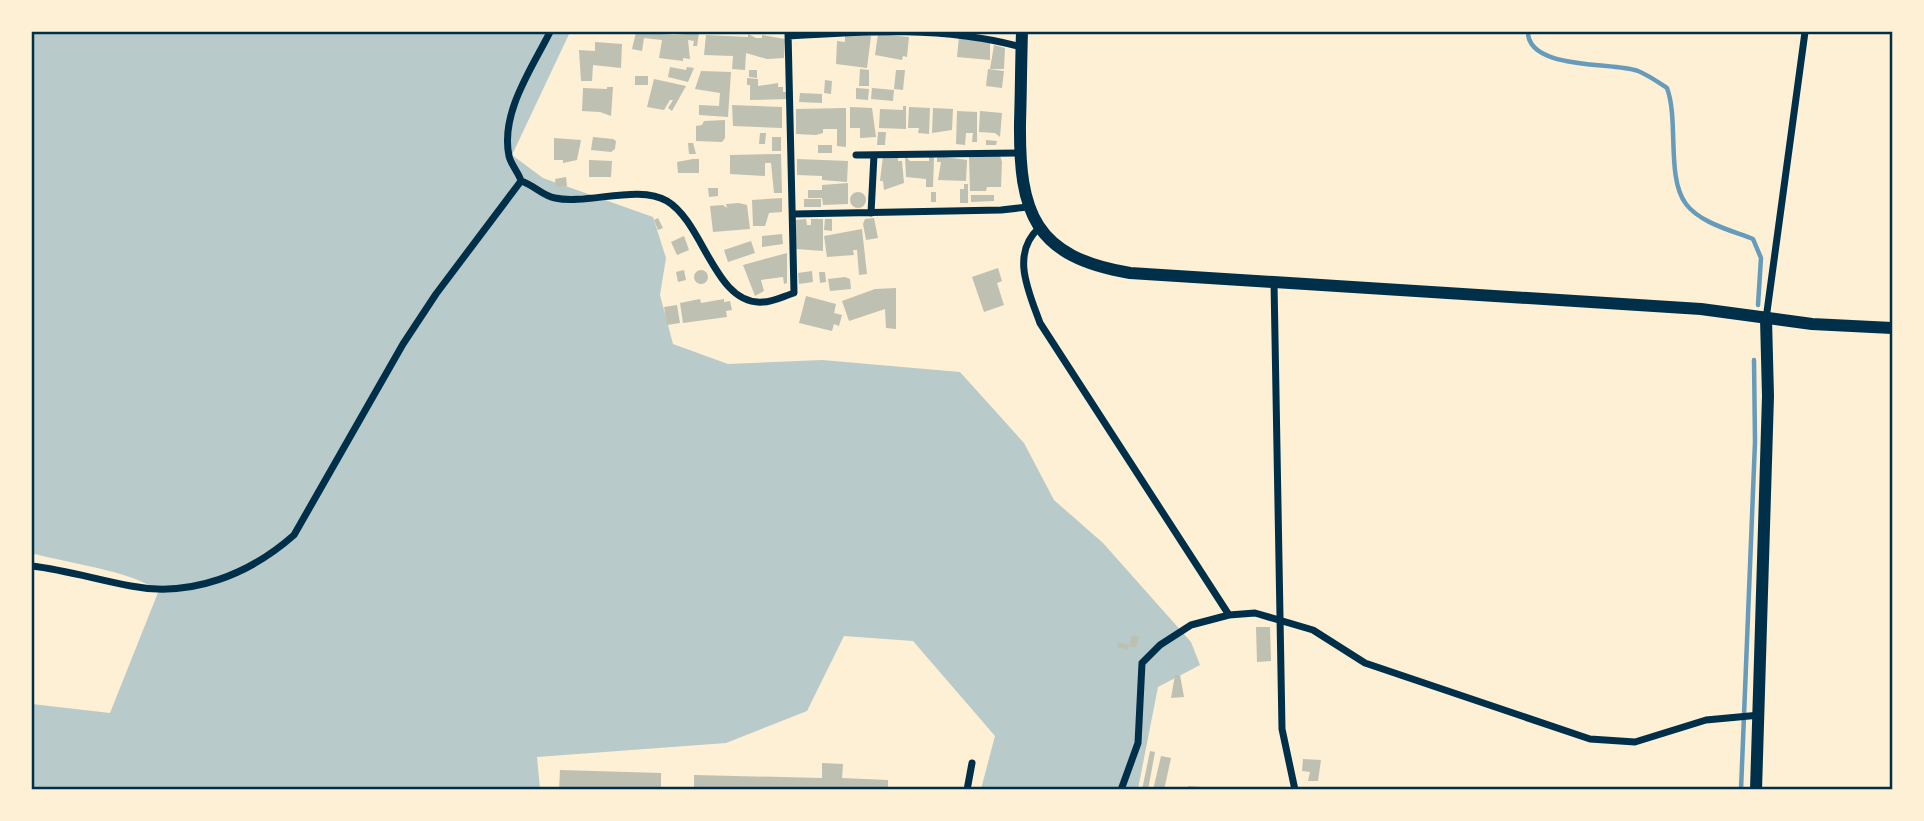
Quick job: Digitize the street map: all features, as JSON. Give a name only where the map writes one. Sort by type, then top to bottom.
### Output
[{"type":"main road","points":[[1022,32],[1020,153],[1021,178],[1028,207],[1039,228],[1074,258],[1103,269],[1130,274],[1702,309],[1766,320],[1892,328]]},
{"type":"main road","points":[[1756,789],[1768,396],[1766,320]]},
{"type":"street","points":[[550,32],[514,103],[509,134],[510,158],[522,181],[535,185],[552,198],[578,200],[634,195],[665,199],[687,216],[720,277],[733,292],[763,302],[794,293],[788,34],[936,32],[979,36],[1021,47]]},
{"type":"street","points":[[1766,320],[1805,32]]},
{"type":"street","points":[[856,155],[1020,153]]},
{"type":"street","points":[[872,213],[874,155]]},
{"type":"street","points":[[32,566],[62,570],[133,587],[173,590],[211,583],[275,552],[294,535],[436,294],[522,181]]},
{"type":"street","points":[[793,214],[1001,210],[1028,207]]},
{"type":"street","points":[[1039,228],[1031,236],[1023,258],[1026,285],[1040,323],[1229,615]]},
{"type":"street","points":[[1274,281],[1282,729],[1295,789]]},
{"type":"street","points":[[1121,789],[1138,743],[1142,663],[1160,645],[1191,625],[1229,615],[1255,613],[1312,630],[1365,663],[1590,739],[1635,741],[1706,720],[1760,715]]},
{"type":"street","points":[[967,789],[972,763]]},
{"type":"shaded area","points":[[32,32],[570,32],[512,155],[543,178],[653,217],[666,258],[660,295],[673,344],[728,364],[822,360],[960,372],[1024,443],[1054,500],[1103,543],[1191,642],[1200,665],[1158,687],[1138,789],[981,789],[995,736],[913,641],[844,636],[807,711],[726,743],[537,757],[540,789],[32,789],[32,704],[110,713],[159,590],[114,572],[35,554],[32,556]]},
{"type":"building","points":[[636,32],[674,35],[699,33],[697,46],[693,46],[694,41],[688,40],[690,59],[683,58],[683,61],[659,58],[662,40],[644,38],[642,51],[632,49]]},
{"type":"building","points":[[748,34],[756,38],[762,38],[762,35],[785,39],[784,58],[767,59],[746,53],[745,70],[732,69],[733,56],[704,55],[706,35],[748,37]]},
{"type":"building","points":[[878,34],[909,37],[907,57],[903,56],[902,60],[875,55]]},
{"type":"building","points":[[845,35],[871,36],[867,68],[836,64],[837,41],[845,42]]},
{"type":"building","points":[[959,37],[990,43],[990,60],[957,57]]},
{"type":"building","points":[[595,42],[622,44],[621,68],[593,65],[592,81],[581,81],[579,50],[595,51]]},
{"type":"building","points":[[994,45],[1005,48],[1004,69],[990,69]]},
{"type":"building","points":[[670,67],[686,70],[687,67],[694,68],[688,82],[668,77]]},
{"type":"building","points":[[860,69],[869,70],[869,86],[859,86]]},
{"type":"building","points":[[988,69],[1004,71],[1002,88],[986,86]]},
{"type":"building","points":[[749,70],[757,70],[757,78],[749,77]]},
{"type":"building","points":[[896,70],[905,70],[903,90],[894,89]]},
{"type":"building","points":[[701,71],[731,72],[728,117],[699,115],[699,105],[719,106],[720,93],[695,89]]},
{"type":"building","points":[[635,76],[648,76],[648,85],[635,85]]},
{"type":"building","points":[[747,78],[758,79],[758,86],[778,83],[778,87],[783,87],[783,92],[788,92],[788,99],[750,100]]},
{"type":"building","points":[[654,79],[686,86],[672,111],[668,108],[673,100],[670,100],[664,110],[647,107]]},
{"type":"building","points":[[825,80],[832,81],[831,94],[824,93]]},
{"type":"building","points":[[613,87],[611,116],[582,111],[583,88]]},
{"type":"building","points":[[856,88],[869,89],[868,100],[856,99]]},
{"type":"building","points":[[872,88],[894,90],[893,101],[871,99]]},
{"type":"building","points":[[800,93],[822,94],[822,103],[799,102]]},
{"type":"building","points":[[732,105],[782,107],[782,128],[733,126]]},
{"type":"building","points":[[903,106],[906,106],[906,129],[879,128],[880,109],[903,110]]},
{"type":"building","points":[[850,107],[872,108],[876,137],[860,138],[860,128],[850,128]]},
{"type":"building","points":[[909,107],[930,108],[929,134],[918,133],[919,128],[908,128]]},
{"type":"building","points":[[846,108],[846,147],[837,146],[837,129],[823,129],[823,133],[816,135],[796,134],[796,109]]},
{"type":"building","points":[[933,108],[953,109],[952,130],[932,133]]},
{"type":"building","points":[[957,111],[977,112],[977,142],[972,142],[973,133],[966,133],[965,145],[956,144]]},
{"type":"building","points":[[980,111],[1002,113],[1000,137],[995,133],[979,132]]},
{"type":"building","points":[[725,120],[725,138],[722,142],[696,141],[696,126],[702,125],[704,121]]},
{"type":"building","points":[[878,132],[886,132],[885,145],[877,145]]},
{"type":"building","points":[[760,133],[766,133],[765,144],[759,144]]},
{"type":"building","points":[[593,137],[613,139],[616,141],[615,149],[611,152],[591,150]]},
{"type":"building","points":[[772,137],[781,137],[781,151],[772,151]]},
{"type":"building","points":[[554,138],[581,140],[577,160],[563,163],[563,160],[554,160]]},
{"type":"building","points":[[986,140],[997,141],[996,145],[986,145]]},
{"type":"building","points":[[688,143],[693,143],[696,154],[689,154]]},
{"type":"building","points":[[818,145],[832,145],[832,153],[818,153]]},
{"type":"building","points":[[781,154],[782,193],[774,193],[771,163],[765,163],[765,176],[730,174],[730,155]]},
{"type":"building","points":[[898,155],[898,161],[902,161],[904,183],[884,190],[883,181],[880,181],[883,156]]},
{"type":"building","points":[[905,156],[910,161],[929,161],[929,157],[934,157],[933,187],[926,187],[926,179],[906,177]]},
{"type":"building","points":[[937,156],[967,160],[966,181],[938,180],[941,162],[937,162]]},
{"type":"building","points":[[969,156],[1000,156],[1001,187],[970,191]]},
{"type":"building","points":[[699,159],[699,173],[678,173],[677,162]]},
{"type":"building","points":[[797,159],[848,161],[847,182],[822,180],[822,176],[797,175]]},
{"type":"building","points":[[589,160],[612,161],[611,177],[589,177]]},
{"type":"building","points":[[566,177],[567,186],[556,187],[555,179]]},
{"type":"building","points":[[848,183],[848,204],[823,205],[822,198],[808,198],[808,190],[822,190],[822,185]]},
{"type":"building","points":[[964,184],[968,184],[968,203],[960,203],[960,189],[964,189]]},
{"type":"building","points":[[708,188],[718,188],[718,196],[709,197]]},
{"type":"building","points":[[858,192],[864,194],[864,206],[858,208],[852,206],[850,200],[852,194]]},
{"type":"building","points":[[931,192],[936,192],[936,202],[931,202]]},
{"type":"building","points":[[971,195],[994,195],[994,201],[971,202]]},
{"type":"building","points":[[782,198],[782,212],[769,213],[765,226],[753,226],[752,200]]},
{"type":"building","points":[[804,199],[821,199],[821,207],[804,207]]},
{"type":"building","points":[[726,204],[747,205],[750,229],[713,232],[710,206],[723,205],[727,208]]},
{"type":"building","points":[[658,218],[663,228],[658,230],[654,220]]},
{"type":"building","points":[[874,218],[878,238],[866,240],[863,224],[865,219]]},
{"type":"building","points":[[806,219],[807,225],[811,225],[811,219],[823,219],[823,251],[796,249],[795,220]]},
{"type":"building","points":[[825,219],[832,219],[832,231],[824,230]]},
{"type":"building","points":[[862,229],[867,274],[859,275],[857,250],[853,250],[854,255],[827,257],[824,236]]},
{"type":"building","points":[[782,234],[783,244],[762,247],[762,236]]},
{"type":"building","points":[[684,236],[689,250],[677,255],[671,242]]},
{"type":"building","points":[[751,241],[755,253],[728,262],[724,250]]},
{"type":"building","points":[[787,253],[787,283],[784,284],[783,277],[761,280],[764,291],[755,296],[743,265]]},
{"type":"building","points":[[998,268],[1002,281],[997,283],[1004,305],[984,312],[972,277]]},
{"type":"building","points":[[684,270],[686,280],[678,282],[676,272]]},
{"type":"building","points":[[698,270],[704,270],[708,277],[704,284],[698,284],[694,280],[694,274]]},
{"type":"building","points":[[812,271],[813,282],[799,284],[798,273]]},
{"type":"building","points":[[819,272],[825,272],[826,282],[820,283]]},
{"type":"building","points":[[828,279],[850,279],[851,289],[830,291]]},
{"type":"building","points":[[896,288],[896,329],[886,328],[885,309],[849,321],[842,301],[875,289]]},
{"type":"building","points":[[806,296],[836,304],[834,313],[842,315],[839,326],[834,324],[832,331],[799,323]]},
{"type":"building","points":[[700,299],[701,303],[724,299],[724,302],[730,301],[732,310],[726,311],[727,317],[683,323],[680,303]]},
{"type":"building","points":[[677,305],[680,323],[667,325],[664,307]]},
{"type":"building","points":[[1256,627],[1270,627],[1271,661],[1257,662]]},
{"type":"building","points":[[1132,635],[1139,637],[1136,648],[1129,646]]},
{"type":"building","points":[[1119,642],[1129,645],[1127,650],[1117,647]]},
{"type":"building","points":[[1175,675],[1180,675],[1184,697],[1171,698]]},
{"type":"building","points":[[1150,751],[1155,752],[1148,790],[1142,790]]},
{"type":"building","points":[[1161,756],[1171,758],[1164,790],[1153,790]]},
{"type":"building","points":[[1303,759],[1321,760],[1318,781],[1308,781],[1310,772],[1302,771]]},
{"type":"building","points":[[822,763],[843,764],[842,778],[888,780],[888,790],[694,790],[694,775],[822,778]]},
{"type":"building","points":[[560,770],[661,773],[661,790],[559,790]]},
{"type":"building","points":[[1188,786],[1203,787],[1202,790],[1188,790]]},
{"type":"waterway","points":[[1528,32],[1532,44],[1542,53],[1556,59],[1638,71],[1667,88],[1672,116],[1674,164],[1680,193],[1692,211],[1717,226],[1753,239],[1761,258],[1758,305]]},
{"type":"waterway","points":[[1741,790],[1755,442],[1754,360]]}]
